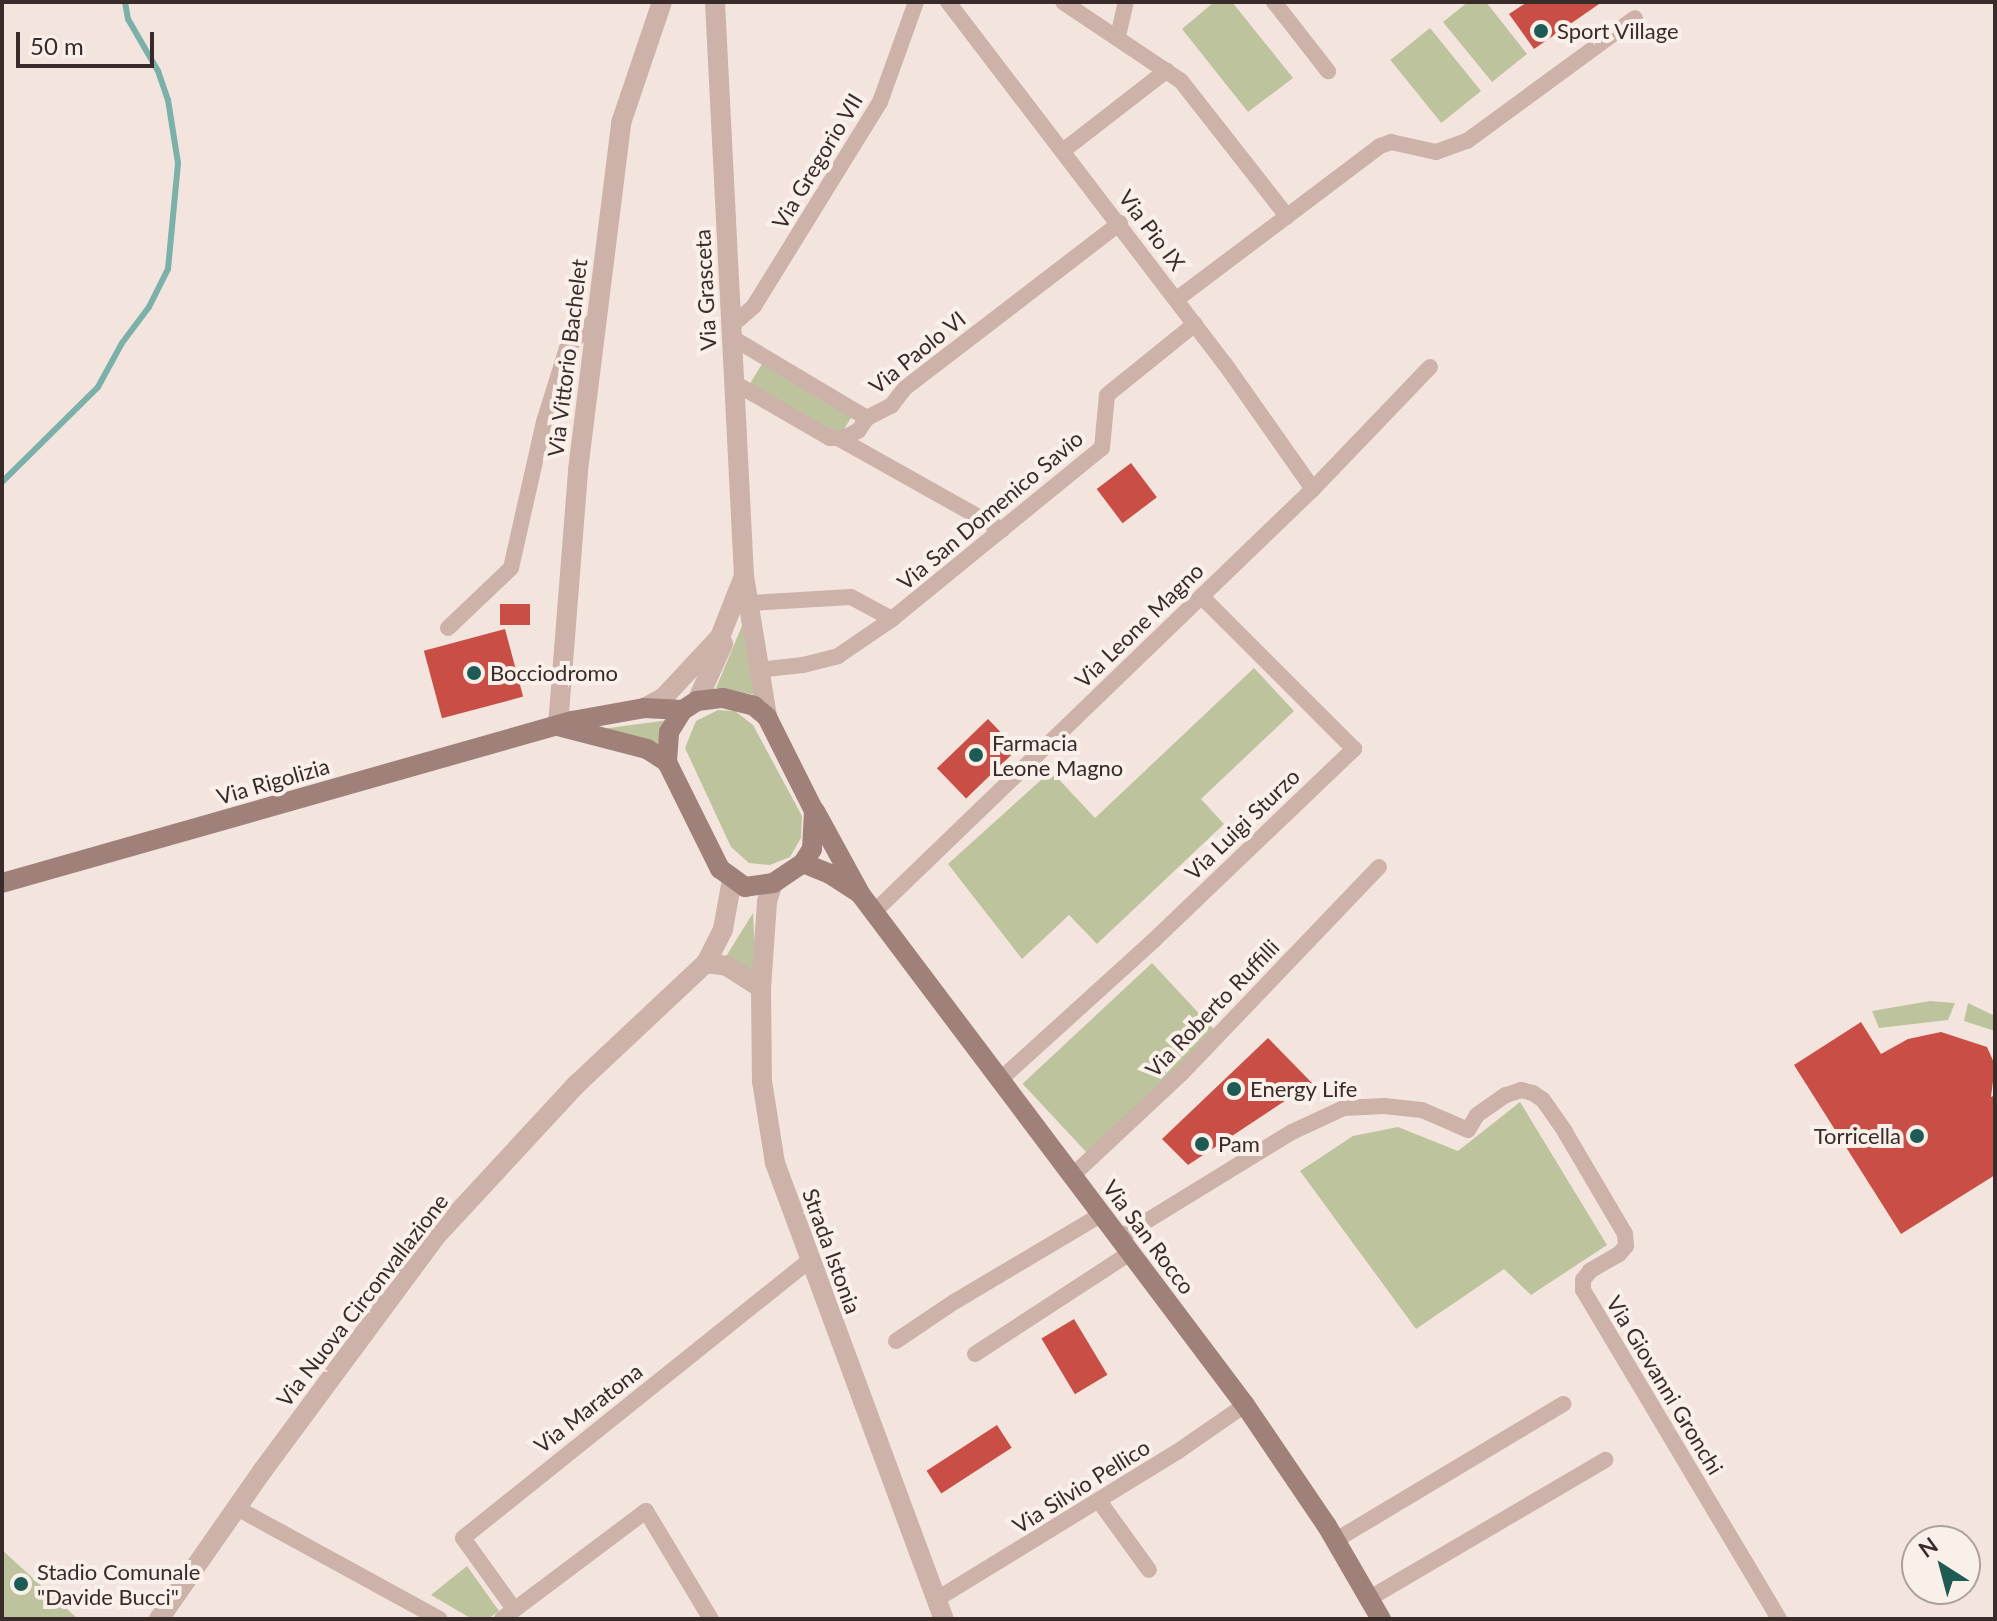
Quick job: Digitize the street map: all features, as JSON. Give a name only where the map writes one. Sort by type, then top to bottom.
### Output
[{"type":"main road","points":[[814,811],[812,849],[803,863],[773,883],[745,887],[732,880],[720,869],[667,762],[669,732],[690,706],[723,698],[754,706],[767,717],[861,895]]},
{"type":"main road","name":"Via Rigolizia","points":[[2,883],[558,726],[644,708],[690,706]]},
{"type":"main road","points":[[558,726],[647,749],[667,762]]},
{"type":"main road","points":[[803,863],[830,874],[861,895]]},
{"type":"main road","name":"Via San Rocco","points":[[861,895],[1002,1078],[1245,1405],[1336,1540],[1373,1612]]},
{"type":"street","name":"Via Vittorio Bachelet","points":[[558,726],[578,470],[621,123],[662,2]]},
{"type":"street","name":"Via Grasceta","points":[[715,2],[744,576]]},
{"type":"street","name":"Via Gregorio VII","points":[[730,332],[754,306],[880,102],[916,2]]},
{"type":"street","name":"Via Pio IX","points":[[948,2],[1177,299],[1313,489]]},
{"type":"street","points":[[1063,2],[1181,81],[1287,216]]},
{"type":"street","points":[[1118,36],[1126,2]]},
{"type":"street","points":[[1274,2],[1328,71]]},
{"type":"street","points":[[1177,299],[1380,146],[1391,142],[1436,152],[1467,141],[1635,18]]},
{"type":"street","points":[[1064,150],[1167,70]]},
{"type":"street","name":"Via Paolo VI","points":[[730,332],[867,418],[891,406],[905,388],[1120,223]]},
{"type":"street","points":[[448,628],[511,568],[544,422],[567,348],[595,319]]},
{"type":"street","name":"Via San Domenico Savio","points":[[750,603],[851,597],[892,619],[1102,448],[1107,395],[1195,324]]},
{"type":"street","name":"Via Leone Magno","points":[[874,912],[1313,489],[1430,367]]},
{"type":"street","points":[[733,382],[830,438],[858,431],[867,418]]},
{"type":"street","points":[[838,438],[1002,530]]},
{"type":"street","points":[[744,576],[767,717]]},
{"type":"street","points":[[644,708],[663,698],[707,654],[726,624],[744,576]]},
{"type":"street","name":"Via Luigi Sturzo","points":[[1002,1078],[1154,940],[1354,749],[1201,596]]},
{"type":"street","points":[[758,670],[803,665],[838,656],[892,619]]},
{"type":"street","points":[[690,706],[722,650],[726,624]]},
{"type":"street","name":"Via Roberto Ruffilli","points":[[1073,1175],[1182,1073],[1379,867]]},
{"type":"street","name":"Via Nuova Circonvallazione","points":[[159,1619],[437,1235],[578,1083],[706,963],[723,929],[732,880]]},
{"type":"street","name":"Strada Istonia","points":[[773,883],[767,902],[761,988],[762,1081],[775,1163],[944,1619]]},
{"type":"street","points":[[706,963],[727,966],[761,988]]},
{"type":"street","name":"Via Giovanni Gronchi","points":[[1125,1245],[1292,1132],[1344,1108],[1384,1106],[1422,1110],[1468,1130],[1477,1115],[1506,1095],[1521,1090],[1533,1093],[1543,1100],[1596,1182],[1625,1234],[1626,1246],[1619,1254],[1590,1271],[1583,1280],[1583,1290],[1779,1619]]},
{"type":"street","points":[[896,1341],[954,1302],[1102,1214]]},
{"type":"street","points":[[975,1354],[1125,1245]]},
{"type":"street","name":"Via Maratona","points":[[508,1614],[463,1538],[810,1260]]},
{"type":"street","points":[[1336,1540],[1563,1404]]},
{"type":"street","name":"Via Silvio Pellico","points":[[937,1599],[1099,1501],[1245,1405]]},
{"type":"street","points":[[1373,1612],[1605,1460]]},
{"type":"street","points":[[1099,1501],[1149,1570]]},
{"type":"street","points":[[237,1508],[440,1619]]},
{"type":"street","points":[[508,1614],[646,1511],[711,1619]]},
{"type":"green space","points":[[1214,2],[1232,2],[1293,78],[1248,112],[1182,29]]},
{"type":"green space","points":[[1468,2],[1486,2],[1527,54],[1492,82],[1443,22]]},
{"type":"green space","points":[[1430,28],[1481,91],[1441,123],[1390,60]]},
{"type":"green space","points":[[764,361],[852,416],[837,440],[749,385]]},
{"type":"green space","points":[[744,621],[757,695],[716,688]]},
{"type":"green space","points":[[1254,668],[1294,711],[1201,799],[1224,824],[1097,944],[1069,915],[1022,959],[948,864],[1051,771],[1095,818]]},
{"type":"green space","points":[[718,710],[735,711],[753,725],[802,816],[801,838],[790,857],[770,865],[749,863],[731,847],[685,748],[696,721]]},
{"type":"green space","points":[[669,720],[661,748],[601,729]]},
{"type":"green space","points":[[753,913],[756,973],[725,958]]},
{"type":"green space","points":[[1152,963],[1216,1032],[1087,1152],[1023,1084]]},
{"type":"green space","points":[[1930,1001],[1955,1003],[1948,1020],[1879,1028],[1872,1011]]},
{"type":"green space","points":[[1968,1003],[1995,1016],[1995,1031],[1964,1021]]},
{"type":"green space","points":[[1520,1102],[1607,1245],[1531,1295],[1504,1269],[1416,1329],[1300,1171],[1353,1136],[1398,1127],[1458,1151]]},
{"type":"green space","name":"Stadio Comunale \"Davide Bucci\"","points":[[2,1550],[77,1618],[2,1619]]},
{"type":"green space","points":[[467,1566],[499,1611],[488,1619],[472,1619],[431,1595]]},
{"type":"building","name":"Sport Village","points":[[1527,2],[1602,2],[1534,49],[1509,14]]},
{"type":"building","points":[[1131,463],[1157,497],[1123,523],[1097,489]]},
{"type":"building","points":[[500,604],[530,604],[530,625],[500,625]]},
{"type":"building","name":"Bocciodromo","points":[[505,629],[523,697],[442,718],[424,651]]},
{"type":"building","points":[[988,719],[1017,749],[966,799],[937,768]]},
{"type":"building","name":"Torricella","points":[[1861,1022],[1881,1054],[1908,1039],[1941,1032],[1987,1047],[1995,1065],[1991,1097],[1995,1095],[1995,1175],[1901,1234],[1794,1065]]},
{"type":"building","points":[[1268,1038],[1312,1083],[1188,1165],[1162,1139]]},
{"type":"building","points":[[1074,1319],[1107,1375],[1075,1394],[1041,1339]]},
{"type":"building","points":[[997,1425],[1012,1448],[941,1493],[927,1471]]},
{"type":"waterway","points":[[2,482],[98,387],[122,343],[149,307],[168,269],[178,163],[168,100],[158,71],[128,19],[125,2]]},
{"type":"place","name":"Sport Village","points":[[1541,31]]},
{"type":"place","name":"Bocciodromo","points":[[474,673]]},
{"type":"place","name":"Farmacia Leone Magno","points":[[976,755]]},
{"type":"place","name":"Energy Life","points":[[1234,1089]]},
{"type":"place","name":"Torricella","points":[[1917,1136]]},
{"type":"place","name":"Pam","points":[[1202,1144]]},
{"type":"place","name":"Stadio Comunale \"Davide Bucci\"","points":[[21,1584]]}]
